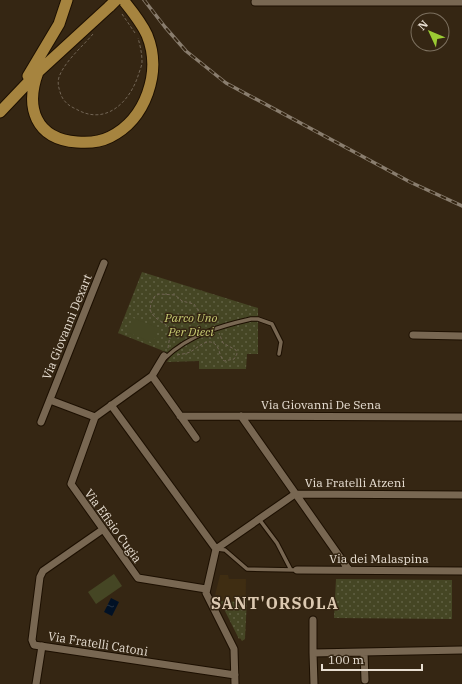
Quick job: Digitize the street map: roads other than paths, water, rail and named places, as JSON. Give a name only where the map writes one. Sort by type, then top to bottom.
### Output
[{"type":"main road","points":[[21,89],[59,24],[66,0]]},
{"type":"main road","points":[[0,112],[38,72],[117,4],[136,16],[147,36],[153,72],[147,96],[132,120],[109,138],[84,143],[60,139],[51,135],[38,121],[32,105],[32,87],[38,72]]},
{"type":"street","points":[[255,2],[462,2]]},
{"type":"street","name":"Via Giovanni Dexart","points":[[41,422],[104,263]]},
{"type":"street","points":[[413,334],[462,336]]},
{"type":"street","points":[[50,400],[95,417],[152,376],[166,355]]},
{"type":"street","points":[[152,376],[196,438]]},
{"type":"street","points":[[111,405],[216,549],[206,593],[234,649],[235,684]]},
{"type":"street","name":"Via Giovanni De Sena","points":[[180,416],[462,417]]},
{"type":"street","points":[[241,416],[349,570]]},
{"type":"street","name":"Via Efisio Cugia","points":[[95,417],[71,484],[102,530],[138,578],[206,589]]},
{"type":"street","name":"Via Fratelli Atzeni","points":[[216,549],[295,494],[462,495]]},
{"type":"street","name":"Via Fratelli Catoni","points":[[102,530],[49,566],[40,577],[32,643],[34,645],[235,676]]},
{"type":"street","name":"Via dei Malaspina","points":[[294,570],[462,571]]},
{"type":"street","points":[[313,620],[314,684]]},
{"type":"street","points":[[36,684],[42,646]]},
{"type":"street","points":[[313,653],[462,650]]},
{"type":"street","points":[[364,652],[365,680]]},
{"type":"lane","points":[[166,355],[190,338],[218,328],[251,319],[258,319],[272,324],[281,342],[279,354]]},
{"type":"lane","points":[[259,519],[277,543],[294,570]]},
{"type":"lane","points":[[216,549],[225,550],[247,569],[294,570]]},
{"type":"water","points":[[111,598],[119,602],[112,616],[104,612]]},
{"type":"railway","points":[[144,0],[186,51],[226,83],[410,182],[462,206]]},
{"type":"district","name":"SANT'ORSOLA","points":[[275,603]]},
{"type":"park label","name":"Parco Uno Per Dieci","points":[[191,325]]}]
